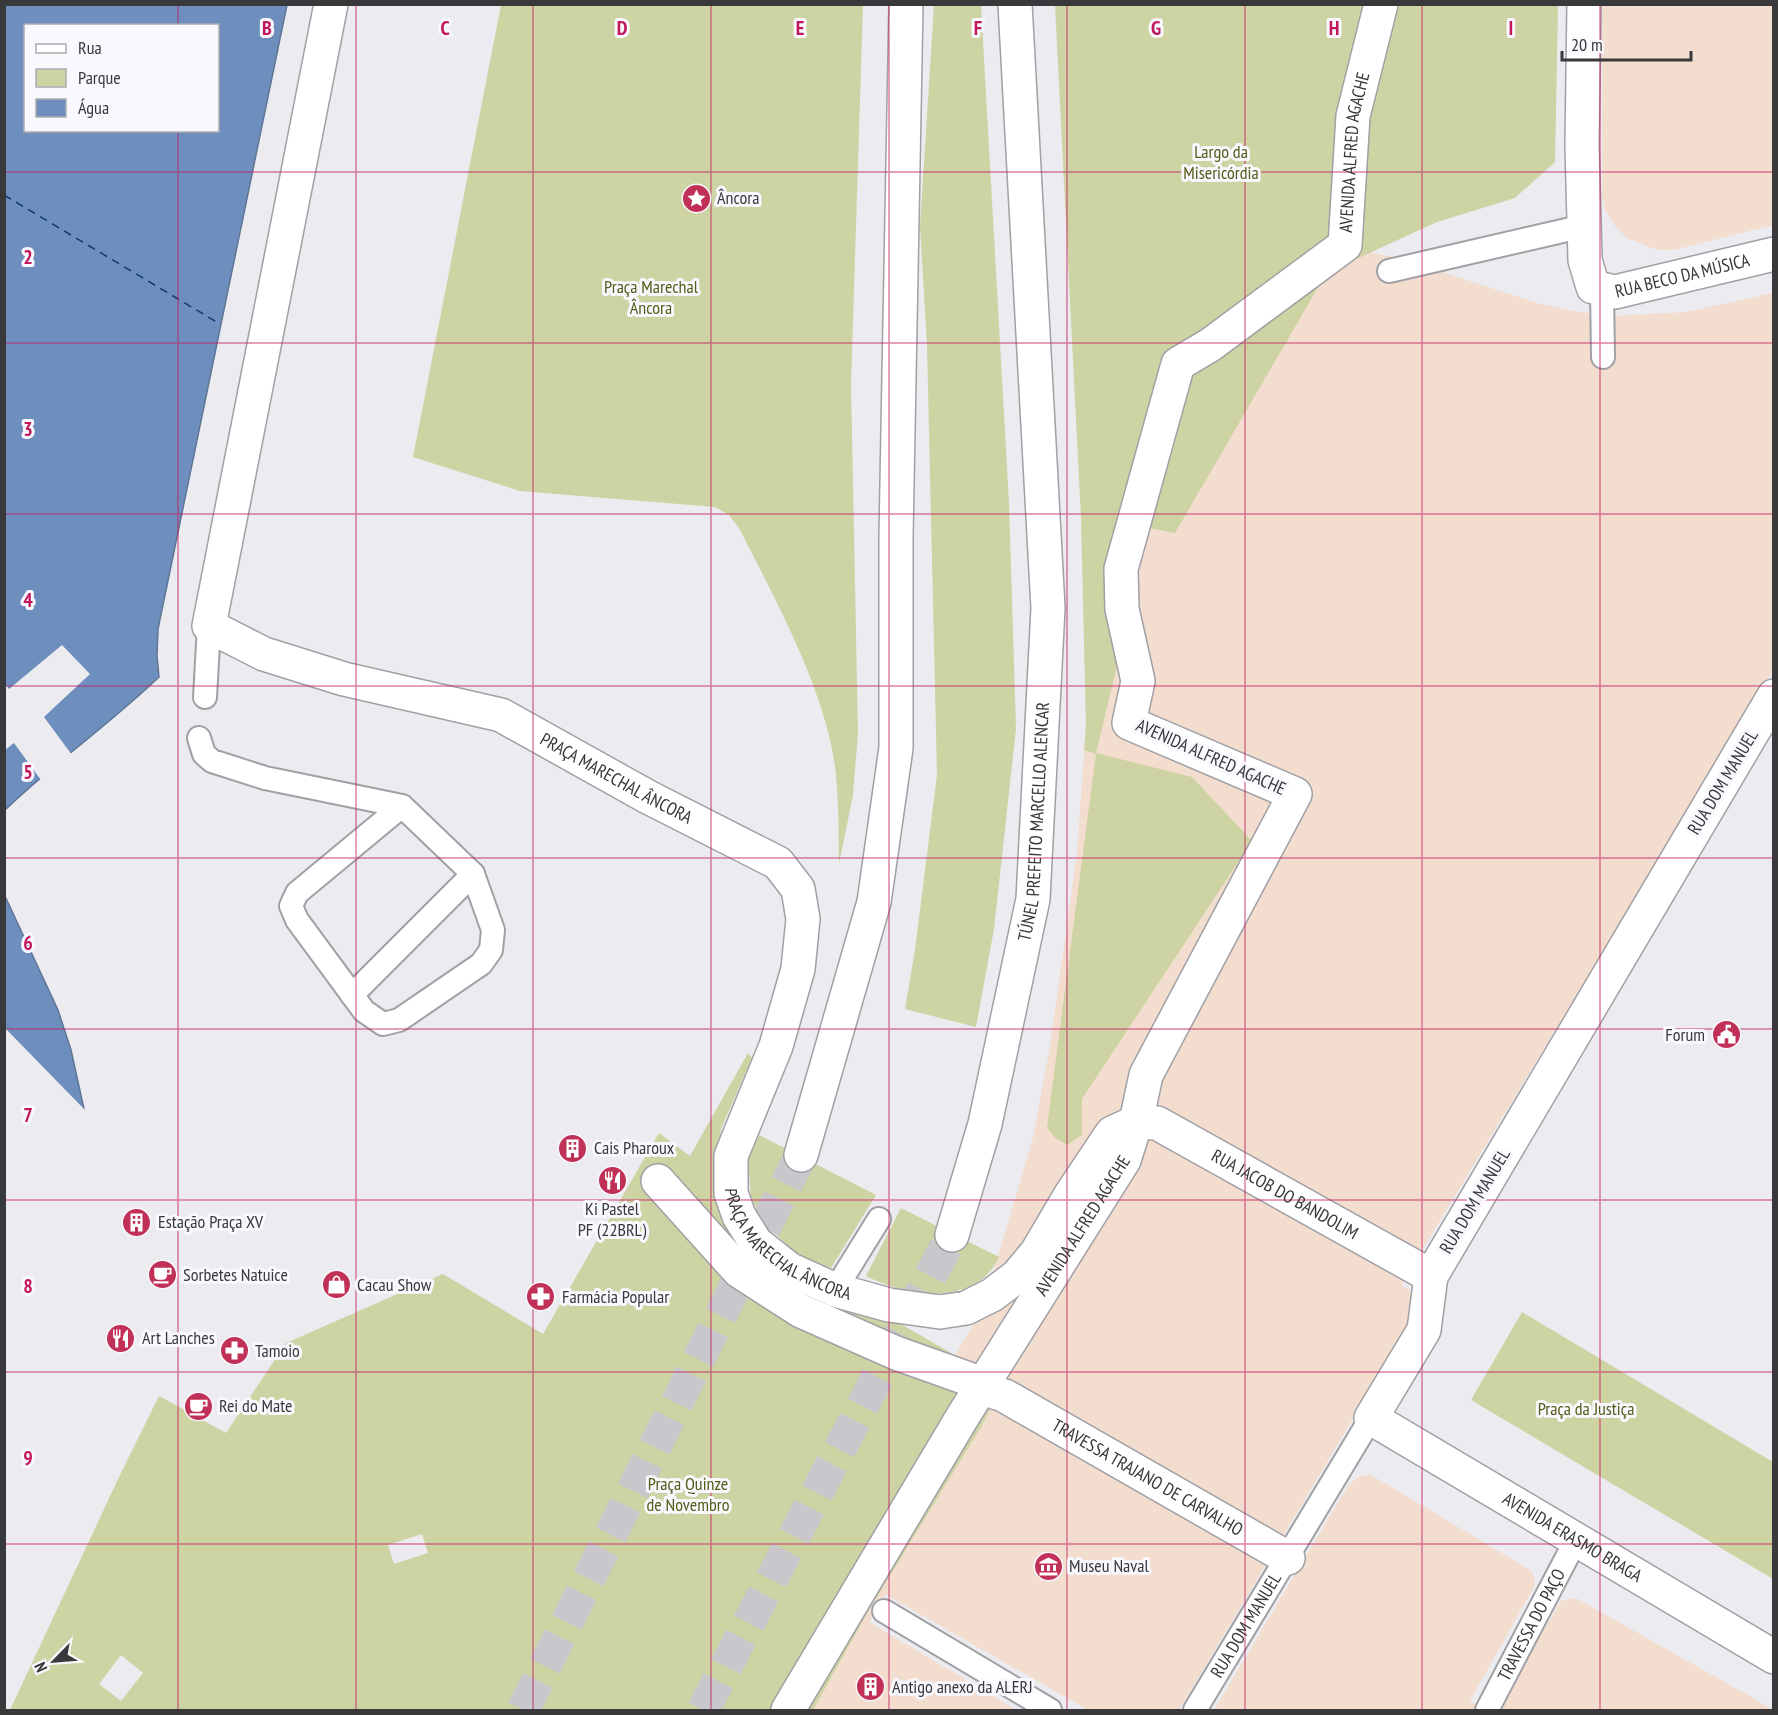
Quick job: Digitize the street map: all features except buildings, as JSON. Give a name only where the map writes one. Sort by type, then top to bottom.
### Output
[{"type":"main road","points":[[209,626],[331,4]]},
{"type":"main road","points":[[801,1155],[874,902],[896,748],[899,357],[906,4]]},
{"type":"main road","name":"TÚNEL PREFEITO MARCELLO ALENCAR","points":[[952,1235],[985,1124],[1033,899],[1048,608],[1015,4]]},
{"type":"main road","name":"AVENIDA ALFRED AGACHE","points":[[788,1710],[995,1391],[1124,1160],[1136,1122],[1146,1075],[1295,794],[1129,723],[1138,681],[1122,609],[1121,569],[1178,364],[1210,345],[1345,245],[1353,116],[1381,4]]},
{"type":"main road","points":[[1584,4],[1585,260],[1598,288]]},
{"type":"main road","name":"RUA BECO DA MÚSICA","points":[[1598,288],[1615,292],[1773,254]]},
{"type":"main road","name":"PRAÇA MARECHAL ÂNCORA","points":[[209,626],[264,654],[344,679],[501,715],[648,797],[778,863],[798,889],[803,919],[798,969],[776,1046],[731,1156],[731,1193],[739,1216],[756,1243],[789,1269],[835,1290],[889,1305],[940,1312],[966,1308],[992,1295],[1017,1276],[1037,1252],[1070,1196],[1112,1133],[1136,1122]]},
{"type":"main road","name":"RUA DOM MANUEL","points":[[1371,1418],[1424,1329],[1431,1276],[1773,696]]},
{"type":"main road","name":"RUA JACOB DO BANDOLIM","points":[[1136,1122],[1157,1123],[1431,1276]]},
{"type":"main road","points":[[658,1181],[739,1271],[801,1311],[896,1353],[995,1391]]},
{"type":"main road","name":"TRAVESSA TRAJANO DE CARVALHO","points":[[995,1391],[1288,1558]]},
{"type":"main road","name":"AVENIDA ERASMO BRAGA","points":[[1371,1418],[1773,1657]]},
{"type":"lane","points":[[1389,271],[1584,226]]},
{"type":"lane","points":[[1598,288],[1603,357]]},
{"type":"lane","points":[[205,697],[209,626]]},
{"type":"lane","points":[[199,738],[204,754],[212,761],[265,778],[402,806],[473,874],[493,930],[491,950],[481,964],[399,1020],[383,1024],[364,1011],[297,920],[291,906],[297,893],[402,806]]},
{"type":"lane","points":[[352,995],[473,874]]},
{"type":"lane","points":[[835,1290],[879,1219]]},
{"type":"lane","name":"RUA DOM MANUEL","points":[[1195,1710],[1371,1418]]},
{"type":"lane","name":"TRAVESSA DO PAÇO","points":[[1487,1710],[1576,1540]]},
{"type":"lane","points":[[884,1611],[1050,1710]]},
{"type":"shaded area","points":[[1602,5],[1773,5],[1773,225],[1674,250],[1657,250],[1627,238],[1615,226],[1606,212],[1602,196]]},
{"type":"shaded area","points":[[1351,248],[1402,259],[1537,303],[1611,316],[1687,312],[1773,293],[1773,670],[1401,1285],[1414,1293],[1419,1308],[1179,1710],[1088,1710],[885,1594],[869,1622],[1016,1710],[760,1710],[984,1304],[1033,1138],[1050,1046],[1077,853],[1086,726],[1090,336]]},
{"type":"shaded area","points":[[1371,1475],[1530,1570],[1534,1577],[1535,1585],[1470,1701],[1487,1710],[1214,1710],[1349,1484],[1361,1476]]},
{"type":"shaded area","points":[[1576,1598],[1774,1710],[1496,1710],[1561,1601]]},
{"type":"green space","name":"Praça Marechal Âncora","points":[[501,5],[863,5],[851,384],[858,733],[853,795],[839,864],[835,770],[823,713],[791,632],[739,528],[729,515],[715,507],[520,491],[413,457]]},
{"type":"green space","points":[[934,5],[981,5],[1009,503],[1016,729],[994,929],[976,1027],[905,1009],[915,950],[937,775],[927,345],[920,226]]},
{"type":"green space","name":"Largo da Misericórdia","points":[[1055,5],[1558,5],[1555,162],[1515,198],[1437,222],[1341,266],[1320,284],[1175,533],[1133,525],[1122,645],[1096,753],[1192,777],[1252,841],[1082,1099],[1082,1135],[1067,1145],[1054,1137],[1047,1127],[1096,754],[1084,750],[1086,726],[1081,518]]},
{"type":"green space","name":"Praça Quinze de Novembro","points":[[748,1053],[752,1058],[721,1129],[718,1146],[723,1216],[808,1296],[899,1323],[1003,1383],[981,1427],[872,1605],[813,1710],[10,1710],[159,1396],[226,1433],[286,1343],[443,1274],[543,1334],[659,1133],[690,1156]],"holes":[[[422,1534],[428,1553],[394,1564],[388,1545]],[[121,1655],[143,1673],[121,1701],[99,1684]]]},
{"type":"green space","points":[[759,1135],[876,1195],[831,1268],[801,1258],[762,1221],[751,1196],[748,1160]]},
{"type":"green space","points":[[901,1208],[999,1257],[988,1273],[974,1284],[958,1291],[939,1293],[901,1289],[866,1276]]},
{"type":"green space","name":"Praça da Justiça","points":[[1522,1312],[1773,1462],[1773,1579],[1471,1400]]},
{"type":"water","points":[[5,5],[287,5],[158,629],[159,677],[5,810]]},
{"type":"water","points":[[4,894],[58,1010],[71,1050],[84,1109],[63,1146],[4,1232]]},
{"type":"pier","points":[[62,645],[90,674],[44,717],[72,755],[41,780],[14,743],[5,750],[5,684],[9,689]]},
{"type":"pier","points":[[5,1028],[86,1111],[35,1196],[4,1235]]},
{"type":"ferry route","points":[[4,195],[220,324]]},
{"type":"tunnel","points":[[523,1710],[801,1155]]},
{"type":"tunnel","points":[[703,1710],[952,1235]]},
{"type":"place","name":"Âncora","points":[[696,198]]},
{"type":"place","name":"Forum","points":[[1726,1035]]},
{"type":"place","name":"Cais Pharoux","points":[[573,1148]]},
{"type":"place","name":"Ki Pastel PF (22BRL)","points":[[612,1180]]},
{"type":"place","name":"Estação Praça XV","points":[[137,1222]]},
{"type":"place","name":"Sorbetes Natuice","points":[[162,1275]]},
{"type":"place","name":"Cacau Show","points":[[336,1285]]},
{"type":"place","name":"Farmácia Popular","points":[[541,1297]]},
{"type":"place","name":"Art Lanches","points":[[121,1338]]},
{"type":"place","name":"Tamoio","points":[[234,1351]]},
{"type":"place","name":"Rei do Mate","points":[[198,1406]]},
{"type":"place","name":"Museu Naval","points":[[1048,1566]]},
{"type":"place","name":"Antigo anexo da ALERJ","points":[[871,1687]]}]
